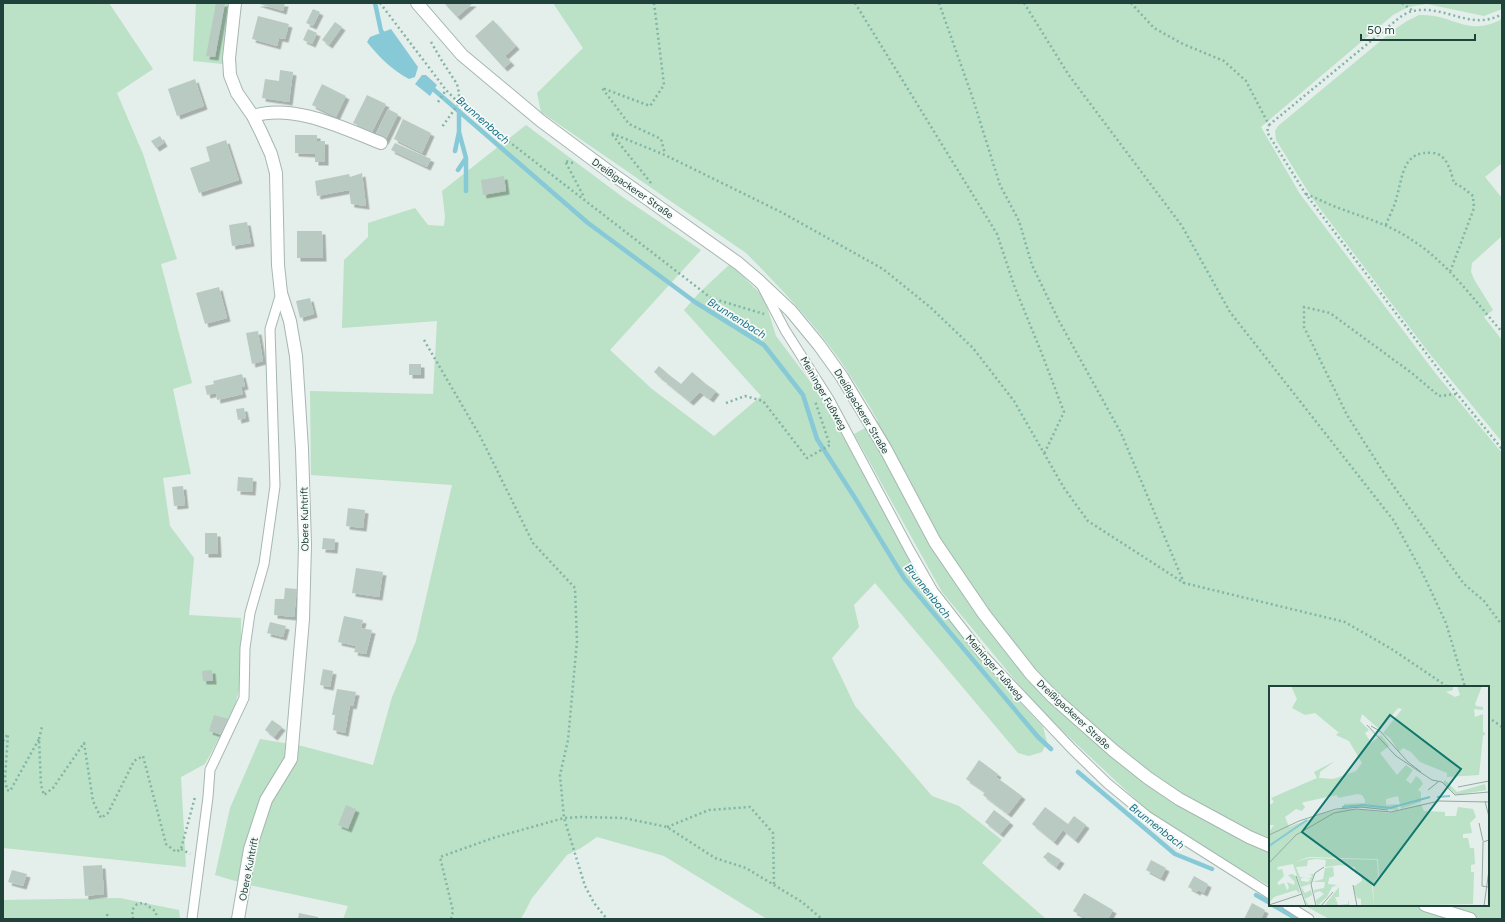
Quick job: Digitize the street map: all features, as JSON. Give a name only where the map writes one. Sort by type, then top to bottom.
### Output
[{"type":"street","name":"Obere Kuhtrift","points":[[235,3],[229,58],[230,75],[237,93],[253,116],[271,154],[276,172],[278,265],[281,293],[290,321],[297,364],[302,449],[305,545],[303,619],[291,759],[266,800],[250,849],[238,919]]},
{"type":"street","name":"Dreißigackerer Straße","points":[[417,3],[462,55],[541,122],[611,174],[738,263],[790,311],[819,345],[842,377],[885,448],[935,542],[984,614],[1031,674],[1053,697],[1114,751],[1148,778],[1179,799],[1249,837],[1269,846]]},
{"type":"street","points":[[253,116],[264,112],[274,112],[323,120],[381,143]]},
{"type":"street","points":[[1428,906],[1470,919]]},
{"type":"lane","name":"Meininger Fußweg","points":[[758,280],[785,330],[830,401],[913,556],[933,590],[983,655],[1072,749],[1107,783],[1147,816],[1269,893]]},
{"type":"lane","points":[[192,919],[208,797],[210,770],[244,698],[245,648],[250,613],[264,564],[275,486],[270,329],[281,293]]},
{"type":"lane","points":[[1289,906],[1309,919]]},
{"type":"path","points":[[380,3],[446,90],[460,103],[711,298],[755,312]]},
{"type":"path","points":[[654,3],[664,85],[650,106],[602,88],[629,124],[661,140],[665,155]]},
{"type":"path","points":[[855,3],[997,234],[1015,288],[1064,412],[1044,454]]},
{"type":"path","points":[[939,3],[972,96],[1000,185],[1019,221],[1032,265],[1059,321],[1121,433],[1184,583]]},
{"type":"path","points":[[1024,3],[1068,74],[1182,226],[1230,312],[1394,521],[1423,574],[1446,623],[1466,686]]},
{"type":"path","points":[[1131,3],[1154,28],[1183,44],[1224,62],[1246,81],[1269,125]]},
{"type":"path","points":[[1402,3],[1413,11]]},
{"type":"path","points":[[1502,14],[1496,18],[1477,21],[1432,10],[1413,11],[1399,18],[1269,125],[1267,132],[1305,193],[1457,394],[1502,448]]},
{"type":"path","points":[[430,39],[457,84],[460,103],[442,127]]},
{"type":"path","points":[[438,102],[446,90]]},
{"type":"path","points":[[654,188],[611,133],[665,155],[781,212],[884,269],[930,307],[973,348],[1014,402],[1064,488],[1088,521],[1184,583],[1345,622],[1390,648],[1447,686]]},
{"type":"path","points":[[1386,225],[1397,198],[1404,167],[1413,157],[1424,152],[1437,153],[1447,162],[1454,183],[1462,187],[1473,196],[1474,208],[1450,272]]},
{"type":"path","points":[[578,167],[573,163],[565,161],[585,200]]},
{"type":"path","points":[[1305,193],[1335,207],[1386,225],[1411,239],[1428,251],[1450,272],[1502,332]]},
{"type":"path","points":[[1457,394],[1439,396],[1413,374],[1330,312],[1304,307],[1304,327],[1347,415],[1382,470],[1464,584],[1484,601],[1502,625]]},
{"type":"path","points":[[424,340],[480,436],[533,543],[575,588],[577,641],[568,740],[560,775],[564,818],[585,886],[594,903],[607,919]]},
{"type":"path","points":[[726,403],[745,396],[763,401],[807,458],[830,445]]},
{"type":"path","points":[[1489,718],[1502,727]]},
{"type":"path","points":[[42,727],[39,739],[40,784],[44,795],[53,788],[84,743],[93,801],[101,818],[108,813],[134,761],[143,756],[166,844],[176,852],[182,849],[195,795]]},
{"type":"path","points":[[3,741],[8,734],[5,779],[7,790],[10,790],[39,739]]},
{"type":"path","points":[[667,827],[709,810],[750,807],[773,833],[774,885]]},
{"type":"path","points":[[451,919],[453,911],[440,857],[493,838],[564,818],[581,817],[624,818],[667,827],[715,858],[746,868],[802,902],[822,919]]},
{"type":"path","points":[[133,919],[132,910],[137,904],[144,903],[155,911],[158,919]]},
{"type":"path","points":[[107,914],[108,919]]},
{"type":"green space","points":[[3,3],[109,3],[153,69],[117,93],[143,154],[177,259],[161,264],[192,383],[173,389],[191,474],[163,478],[170,526],[194,558],[189,615],[241,618],[241,681],[234,710],[205,764],[181,777],[186,867],[3,848]]},
{"type":"green space","points":[[196,3],[228,3],[223,64],[193,61]]},
{"type":"green space","points":[[553,3],[1502,3],[1502,9],[1484,16],[1427,4],[1408,7],[1393,15],[1261,127],[1300,194],[1436,374],[1502,453],[1502,919],[1329,919],[1306,906],[1489,906],[1489,686],[1269,686],[1269,885],[1208,852],[1149,812],[1039,709],[942,592],[854,434],[878,421],[839,359],[806,317],[746,253],[541,112],[537,93],[583,48]]},
{"type":"green space","points":[[1419,15],[1441,17],[1469,26],[1490,24],[1502,19],[1502,163],[1485,177],[1502,198],[1502,236],[1472,263],[1471,272],[1493,310],[1484,317],[1502,340],[1502,442],[1429,353],[1312,198],[1276,140],[1275,131],[1278,126],[1395,29]]},
{"type":"green space","points":[[526,125],[624,198],[701,250],[610,350],[652,389],[714,436],[761,396],[684,310],[699,293],[730,264],[764,297],[776,336],[819,393],[930,594],[979,657],[1043,727],[1047,742],[1042,752],[1029,756],[1018,753],[875,583],[854,605],[859,627],[832,658],[855,706],[932,796],[959,806],[1002,840],[982,863],[1046,919],[767,919],[664,856],[597,837],[581,848],[567,855],[532,898],[521,919],[343,919],[348,906],[249,885],[215,875],[230,808],[260,739],[302,746],[373,765],[392,697],[416,641],[452,485],[311,475],[310,391],[433,394],[437,321],[342,328],[344,260],[368,237],[368,223],[415,208],[428,225],[444,226],[445,216],[442,191]]},
{"type":"green space","points":[[120,898],[179,910],[180,919],[3,919],[3,900]]},
{"type":"water","points":[[391,29],[418,67],[415,77],[409,79],[397,72],[381,58],[367,42],[370,37]]},
{"type":"water","points":[[422,75],[426,75],[437,85],[430,96],[415,84]]},
{"type":"building","points":[[216,3],[225,3],[215,57],[206,56]]},
{"type":"building","points":[[256,3],[285,3],[283,11]]},
{"type":"building","points":[[444,3],[473,3],[457,17]]},
{"type":"building","points":[[313,9],[320,12],[313,26],[306,23]]},
{"type":"building","points":[[258,16],[289,24],[285,39],[279,38],[277,46],[252,39]]},
{"type":"building","points":[[493,20],[516,46],[505,56],[511,62],[504,68],[475,36]]},
{"type":"building","points":[[335,22],[342,27],[329,45],[322,40]]},
{"type":"building","points":[[308,29],[317,33],[312,44],[303,40]]},
{"type":"building","points":[[280,70],[293,72],[289,102],[262,98],[265,79],[279,81]]},
{"type":"building","points":[[195,79],[204,106],[177,116],[168,89]]},
{"type":"building","points":[[322,84],[346,96],[336,117],[312,105]]},
{"type":"building","points":[[367,95],[386,104],[372,132],[353,123]]},
{"type":"building","points":[[388,109],[398,114],[385,141],[375,136]]},
{"type":"building","points":[[403,119],[431,133],[422,153],[394,139]]},
{"type":"building","points":[[295,135],[317,135],[317,141],[325,141],[325,162],[315,162],[315,154],[295,153]]},
{"type":"building","points":[[160,136],[164,143],[156,148],[151,141]]},
{"type":"building","points":[[226,140],[239,180],[199,193],[190,168],[210,161],[206,147]]},
{"type":"building","points":[[395,143],[431,159],[427,167],[391,150]]},
{"type":"building","points":[[362,173],[366,206],[351,204],[349,190],[317,196],[315,181],[349,174],[350,177]]},
{"type":"building","points":[[504,176],[506,191],[483,195],[481,180]]},
{"type":"building","points":[[247,222],[251,243],[232,246],[229,225]]},
{"type":"building","points":[[297,231],[322,231],[323,258],[297,258]]},
{"type":"building","points":[[219,287],[227,318],[205,324],[196,293]]},
{"type":"building","points":[[310,298],[314,314],[300,318],[296,301]]},
{"type":"building","points":[[258,331],[263,361],[252,364],[246,333]]},
{"type":"building","points":[[409,364],[421,364],[421,375],[409,375]]},
{"type":"building","points":[[659,366],[667,373],[662,379],[654,372]]},
{"type":"building","points":[[692,372],[716,391],[710,399],[700,392],[690,402],[663,380],[668,374],[681,384]]},
{"type":"building","points":[[242,374],[245,386],[241,387],[243,394],[217,400],[216,393],[207,395],[205,386],[214,384],[213,381]]},
{"type":"building","points":[[244,408],[246,418],[238,420],[236,409]]},
{"type":"building","points":[[238,477],[253,478],[252,492],[237,491]]},
{"type":"building","points":[[183,486],[185,505],[174,506],[172,487]]},
{"type":"building","points":[[348,508],[365,510],[363,528],[346,526]]},
{"type":"building","points":[[205,533],[217,533],[218,554],[205,554]]},
{"type":"building","points":[[323,538],[335,539],[334,550],[322,549]]},
{"type":"building","points":[[356,568],[383,572],[379,597],[352,593]]},
{"type":"building","points":[[285,588],[297,589],[294,617],[274,615],[275,599],[284,599]]},
{"type":"building","points":[[344,616],[363,620],[361,628],[372,630],[366,654],[354,652],[356,646],[338,642]]},
{"type":"building","points":[[270,622],[286,626],[283,637],[267,633]]},
{"type":"building","points":[[323,669],[333,671],[330,687],[320,685]]},
{"type":"building","points":[[212,670],[213,681],[203,681],[202,671]]},
{"type":"building","points":[[337,689],[356,692],[353,706],[350,705],[345,733],[333,730],[335,715],[332,715]]},
{"type":"building","points":[[214,715],[229,719],[224,736],[209,731]]},
{"type":"building","points":[[272,720],[282,727],[274,737],[265,730]]},
{"type":"building","points":[[979,760],[998,774],[996,777],[1022,796],[1008,814],[983,795],[985,792],[966,779]]},
{"type":"building","points":[[346,805],[356,809],[348,829],[338,825]]},
{"type":"building","points":[[1045,807],[1068,824],[1074,816],[1086,825],[1075,840],[1063,830],[1054,842],[1032,824]]},
{"type":"building","points":[[994,810],[1010,822],[1000,834],[985,822]]},
{"type":"building","points":[[1048,852],[1061,860],[1056,867],[1043,857]]},
{"type":"building","points":[[1151,860],[1166,868],[1161,878],[1146,870]]},
{"type":"building","points":[[102,865],[104,894],[85,896],[83,866]]},
{"type":"building","points":[[12,870],[27,874],[23,886],[8,882]]},
{"type":"building","points":[[1194,876],[1208,884],[1204,893],[1198,890],[1197,892],[1188,887]]},
{"type":"building","points":[[1084,893],[1113,910],[1108,919],[1088,919],[1073,911]]},
{"type":"building","points":[[1252,903],[1265,910],[1261,919],[1244,919]]},
{"type":"building","points":[[299,913],[318,917],[318,919],[298,919]]},
{"type":"waterway","name":"Brunnenbach","points":[[375,3],[381,31],[385,36]]},
{"type":"waterway","name":"Brunnenbach","points":[[432,88],[588,223],[695,302],[764,345],[803,395],[817,439],[904,578],[1038,737],[1051,749]]},
{"type":"waterway","points":[[455,151],[459,132],[459,111]]},
{"type":"waterway","points":[[458,170],[466,158],[459,132]]},
{"type":"waterway","points":[[466,158],[466,191]]},
{"type":"waterway","name":"Brunnenbach","points":[[1078,772],[1175,854],[1212,869]]},
{"type":"waterway","name":"Brunnenbach","points":[[1256,895],[1269,902]]},
{"type":"waterway","name":"Brunnenbach","points":[[1275,906],[1297,919]]}]
